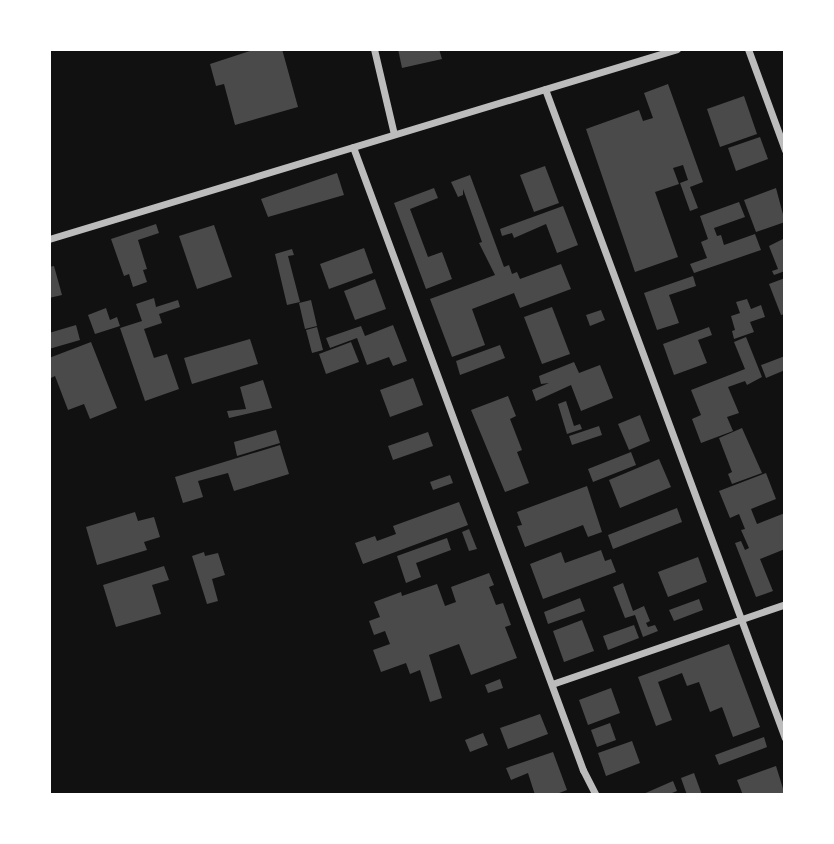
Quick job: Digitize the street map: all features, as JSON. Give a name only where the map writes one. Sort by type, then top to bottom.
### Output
[{"type":"street","points":[[374,49],[394,134]]},
{"type":"street","points":[[49,239],[545,89],[661,51],[677,49]]},
{"type":"street","points":[[748,49],[785,150]]},
{"type":"street","points":[[545,89],[785,738]]},
{"type":"street","points":[[353,147],[552,684],[596,795]]},
{"type":"street","points":[[552,684],[785,604]]},
{"type":"building","points":[[256,49],[282,49],[298,107],[235,125],[224,84],[216,86],[210,64]]},
{"type":"building","points":[[398,49],[439,49],[442,59],[402,68]]},
{"type":"building","points":[[668,84],[703,182],[690,187],[698,208],[690,211],[680,183],[688,180],[683,165],[673,168],[679,184],[655,192],[678,257],[635,272],[586,129],[639,110],[643,121],[653,118],[644,93]]},
{"type":"building","points":[[744,96],[757,134],[720,147],[707,109]]},
{"type":"building","points":[[760,137],[768,159],[736,171],[728,148]]},
{"type":"building","points":[[545,166],[559,203],[534,212],[520,175]]},
{"type":"building","points":[[337,173],[344,195],[268,217],[261,199]]},
{"type":"building","points":[[470,175],[504,267],[509,265],[512,274],[517,272],[520,279],[561,264],[571,289],[520,308],[514,293],[472,309],[485,345],[452,357],[430,299],[495,275],[479,243],[482,242],[463,189],[463,195],[458,197],[451,182]]},
{"type":"building","points":[[434,188],[438,198],[410,209],[428,257],[442,252],[452,279],[426,289],[394,203]]},
{"type":"building","points":[[776,188],[785,222],[756,232],[744,200]]},
{"type":"building","points":[[739,202],[745,217],[714,228],[717,236],[721,235],[724,245],[755,234],[761,250],[694,273],[690,264],[707,258],[701,242],[708,239],[700,216]]},
{"type":"building","points":[[563,206],[578,245],[557,253],[546,224],[514,238],[512,233],[502,236],[500,229]]},
{"type":"building","points":[[156,224],[159,233],[138,240],[147,269],[143,270],[147,282],[133,287],[129,274],[124,276],[111,239]]},
{"type":"building","points":[[214,225],[232,277],[197,289],[179,236]]},
{"type":"building","points":[[785,238],[785,271],[774,275],[772,271],[778,269],[769,246]]},
{"type":"building","points":[[364,248],[373,273],[329,289],[320,264]]},
{"type":"building","points":[[292,249],[294,255],[288,256],[300,302],[287,305],[275,254]]},
{"type":"building","points":[[54,266],[62,295],[49,298],[49,267]]},
{"type":"building","points":[[693,276],[696,286],[669,295],[679,323],[657,330],[644,293]]},
{"type":"building","points":[[785,278],[785,314],[781,315],[769,284]]},
{"type":"building","points":[[375,279],[386,309],[355,320],[344,291]]},
{"type":"building","points":[[154,298],[156,307],[178,300],[180,307],[159,314],[162,323],[144,329],[154,358],[167,354],[179,389],[145,401],[120,328],[142,321],[136,304]]},
{"type":"building","points":[[747,299],[751,309],[761,305],[765,317],[750,322],[754,332],[734,339],[732,331],[735,330],[731,316],[740,313],[736,302]]},
{"type":"building","points":[[311,300],[317,326],[305,329],[299,303]]},
{"type":"building","points":[[552,307],[570,354],[542,364],[524,317]]},
{"type":"building","points":[[106,308],[110,320],[117,317],[120,326],[95,334],[88,315]]},
{"type":"building","points":[[601,310],[605,320],[590,326],[586,315]]},
{"type":"building","points":[[76,325],[80,340],[49,349],[49,333]]},
{"type":"building","points":[[393,325],[407,361],[393,366],[389,357],[367,365],[357,338],[330,348],[326,338],[361,326],[365,336]]},
{"type":"building","points":[[317,327],[323,350],[312,353],[306,330]]},
{"type":"building","points":[[709,327],[712,335],[698,340],[707,363],[674,375],[663,344]]},
{"type":"building","points":[[746,337],[762,377],[747,385],[745,381],[728,387],[739,413],[727,417],[733,431],[701,443],[692,419],[701,415],[691,390],[745,369],[734,342]]},
{"type":"building","points":[[250,339],[258,364],[192,384],[184,358]]},
{"type":"building","points":[[91,342],[117,408],[90,419],[84,404],[68,410],[55,376],[49,379],[49,358]]},
{"type":"building","points":[[351,342],[359,362],[326,374],[319,354]]},
{"type":"building","points":[[500,345],[505,358],[460,375],[456,361]]},
{"type":"building","points":[[785,356],[785,370],[766,378],[761,365]]},
{"type":"building","points":[[574,362],[579,373],[600,365],[613,398],[581,411],[571,385],[536,401],[532,390],[549,383],[541,384],[539,376]]},
{"type":"building","points":[[413,378],[423,405],[390,417],[380,390]]},
{"type":"building","points":[[263,380],[272,408],[229,418],[227,411],[246,409],[240,387]]},
{"type":"building","points":[[508,396],[516,416],[510,419],[522,450],[517,452],[529,483],[505,492],[471,410]]},
{"type":"building","points":[[566,401],[574,426],[580,424],[582,429],[567,434],[558,404]]},
{"type":"building","points":[[640,415],[650,441],[629,450],[618,424]]},
{"type":"building","points":[[599,426],[602,435],[572,445],[569,436]]},
{"type":"building","points":[[742,428],[762,473],[732,484],[728,474],[732,472],[719,438]]},
{"type":"building","points":[[276,430],[280,443],[237,456],[234,442]]},
{"type":"building","points":[[428,432],[433,446],[393,460],[388,446]]},
{"type":"building","points":[[280,445],[289,474],[234,491],[228,473],[198,481],[203,497],[183,503],[175,477]]},
{"type":"building","points":[[631,452],[636,465],[593,482],[588,469]]},
{"type":"building","points":[[659,459],[671,487],[620,508],[609,480]]},
{"type":"building","points":[[766,473],[776,499],[751,509],[757,524],[785,513],[785,549],[760,559],[773,591],[756,597],[735,543],[741,541],[745,550],[749,548],[741,530],[745,529],[739,514],[730,518],[719,491]]},
{"type":"building","points":[[450,475],[453,483],[433,490],[430,482]]},
{"type":"building","points":[[587,486],[602,532],[588,537],[583,525],[525,547],[517,526],[522,525],[517,512]]},
{"type":"building","points":[[459,502],[468,525],[363,564],[355,543],[375,536],[377,541],[396,534],[393,526]]},
{"type":"building","points":[[677,508],[682,522],[613,549],[608,535]]},
{"type":"building","points":[[135,512],[138,521],[154,517],[160,537],[144,542],[147,550],[97,565],[86,527]]},
{"type":"building","points":[[469,529],[477,549],[469,551],[462,532]]},
{"type":"building","points":[[447,538],[451,550],[416,563],[421,577],[406,583],[397,556]]},
{"type":"building","points":[[601,550],[605,561],[611,559],[616,572],[543,599],[530,564],[561,552],[565,563]]},
{"type":"building","points":[[204,552],[205,556],[218,553],[225,575],[212,579],[218,601],[207,604],[192,556]]},
{"type":"building","points":[[698,557],[707,582],[668,597],[658,572]]},
{"type":"building","points":[[164,566],[169,580],[152,585],[161,614],[116,627],[103,585]]},
{"type":"building","points":[[489,573],[494,585],[489,587],[496,605],[503,603],[511,625],[505,627],[517,658],[471,675],[459,644],[429,655],[442,698],[430,702],[420,670],[410,674],[406,663],[381,672],[373,650],[390,644],[385,631],[374,635],[369,621],[380,617],[374,602],[401,592],[402,596],[437,584],[445,606],[456,602],[451,587]]},
{"type":"building","points":[[623,583],[633,611],[644,606],[650,621],[646,623],[648,627],[655,625],[658,631],[643,637],[635,615],[625,618],[613,587]]},
{"type":"building","points":[[580,598],[585,611],[548,624],[544,612]]},
{"type":"building","points":[[699,599],[703,610],[674,621],[669,610]]},
{"type":"building","points":[[582,620],[594,651],[564,662],[553,631]]},
{"type":"building","points":[[634,625],[639,638],[608,650],[603,636]]},
{"type":"building","points":[[729,644],[760,727],[733,737],[722,707],[710,712],[699,682],[687,686],[682,673],[658,682],[672,720],[656,726],[638,677]]},
{"type":"building","points":[[500,679],[503,688],[488,693],[485,685]]},
{"type":"building","points":[[611,688],[620,713],[588,725],[579,700]]},
{"type":"building","points":[[540,714],[548,734],[508,749],[500,728]]},
{"type":"building","points":[[610,723],[616,740],[597,747],[591,730]]},
{"type":"building","points":[[483,733],[488,745],[470,752],[465,740]]},
{"type":"building","points":[[764,737],[767,747],[719,765],[715,755]]},
{"type":"building","points":[[632,741],[640,763],[606,776],[598,753]]},
{"type":"building","points":[[553,752],[567,790],[554,795],[535,795],[528,773],[511,780],[506,768]]},
{"type":"building","points":[[776,766],[785,795],[743,795],[737,780]]},
{"type":"building","points":[[694,773],[702,795],[687,795],[681,778]]},
{"type":"building","points":[[673,781],[677,791],[667,795],[641,795]]}]
